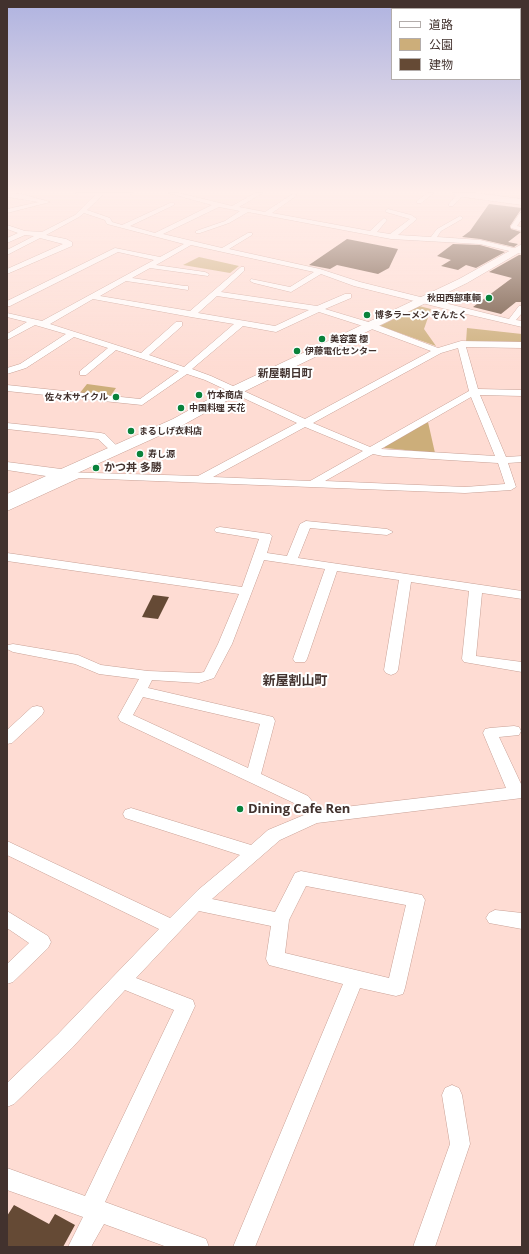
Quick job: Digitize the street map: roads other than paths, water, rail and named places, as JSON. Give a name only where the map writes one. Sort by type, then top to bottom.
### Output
[{"type":"street","points":[[7,272],[52,252]]},
{"type":"street","points":[[7,304],[113,252]]},
{"type":"street","points":[[125,252],[160,259]]},
{"type":"street","points":[[43,324],[174,252]]},
{"type":"street","points":[[230,252],[320,271],[357,284],[522,324]]},
{"type":"street","points":[[7,508],[115,449],[178,422],[234,391],[372,326],[462,281],[515,252]]},
{"type":"street","points":[[149,266],[205,274]]},
{"type":"street","points":[[191,315],[241,269]]},
{"type":"street","points":[[254,281],[290,290],[320,271]]},
{"type":"street","points":[[125,279],[185,288]]},
{"type":"street","points":[[215,293],[318,309],[372,326],[438,351]]},
{"type":"street","points":[[93,297],[276,329],[348,296]]},
{"type":"street","points":[[510,322],[522,308]]},
{"type":"street","points":[[7,315],[43,324],[186,370],[342,440],[370,450],[390,454],[502,460],[522,458]]},
{"type":"street","points":[[7,336],[34,322]]},
{"type":"street","points":[[7,388],[142,402],[186,370],[225,335],[241,323]]},
{"type":"street","points":[[143,356],[179,324]]},
{"type":"street","points":[[7,371],[23,366],[72,334]]},
{"type":"street","points":[[7,466],[70,474],[464,490],[511,487],[502,460],[474,392],[461,344]]},
{"type":"street","points":[[201,479],[304,422],[438,351],[461,344],[522,345]]},
{"type":"street","points":[[83,373],[114,347]]},
{"type":"street","points":[[312,484],[474,392],[522,393]]},
{"type":"street","points":[[7,426],[101,436],[115,449]]},
{"type":"street","points":[[7,500],[70,474]]},
{"type":"street","points":[[291,561],[306,524],[387,532]]},
{"type":"street","points":[[13,648],[78,660],[99,668],[148,676],[157,675],[199,678],[209,675],[225,644],[260,556],[266,536],[220,530]]},
{"type":"street","points":[[260,556],[522,595]]},
{"type":"street","points":[[7,557],[246,591]]},
{"type":"street","points":[[300,659],[332,567]]},
{"type":"street","points":[[391,670],[406,578]]},
{"type":"street","points":[[476,588],[469,659],[522,667]]},
{"type":"street","points":[[148,676],[125,717],[302,800],[315,817]]},
{"type":"street","points":[[139,690],[268,721],[253,777]]},
{"type":"street","points":[[7,739],[36,711]]},
{"type":"street","points":[[7,1097],[65,1041],[196,903],[252,852],[274,835],[315,817],[519,792],[490,733],[514,731]]},
{"type":"street","points":[[131,814],[252,852]]},
{"type":"street","points":[[7,848],[172,927]]},
{"type":"street","points":[[301,878],[416,900],[396,988],[275,958],[280,920],[301,878]]},
{"type":"street","points":[[196,903],[280,920]]},
{"type":"street","points":[[495,918],[522,921]]},
{"type":"street","points":[[7,919],[42,942],[7,976]]},
{"type":"street","points":[[244,1247],[355,978]]},
{"type":"street","points":[[79,1247],[186,1006],[122,981]]},
{"type":"street","points":[[424,1247],[460,1144],[452,1095]]},
{"type":"street","points":[[7,1179],[198,1247]]},
{"type":"place","name":"秋田西部車輌","points":[[489,298]]},
{"type":"place","name":"博多ラーメン ぞんたく","points":[[367,315]]},
{"type":"place","name":"美容室 櫻","points":[[322,339]]},
{"type":"place","name":"伊藤電化センター","points":[[297,351]]},
{"type":"place","name":"竹本商店","points":[[199,395]]},
{"type":"place","name":"佐々木サイクル","points":[[116,397]]},
{"type":"place","name":"中国料理 天花","points":[[181,408]]},
{"type":"place","name":"まるしげ衣料店","points":[[131,431]]},
{"type":"place","name":"寿し源","points":[[140,454]]},
{"type":"place","name":"かつ丼 多勝","points":[[96,468]]},
{"type":"place","name":"Dining Cafe Ren","points":[[240,809]]},
{"type":"district","name":"新屋朝日町","points":[[285,374]]},
{"type":"district","name":"新屋割山町","points":[[295,681]]}]
